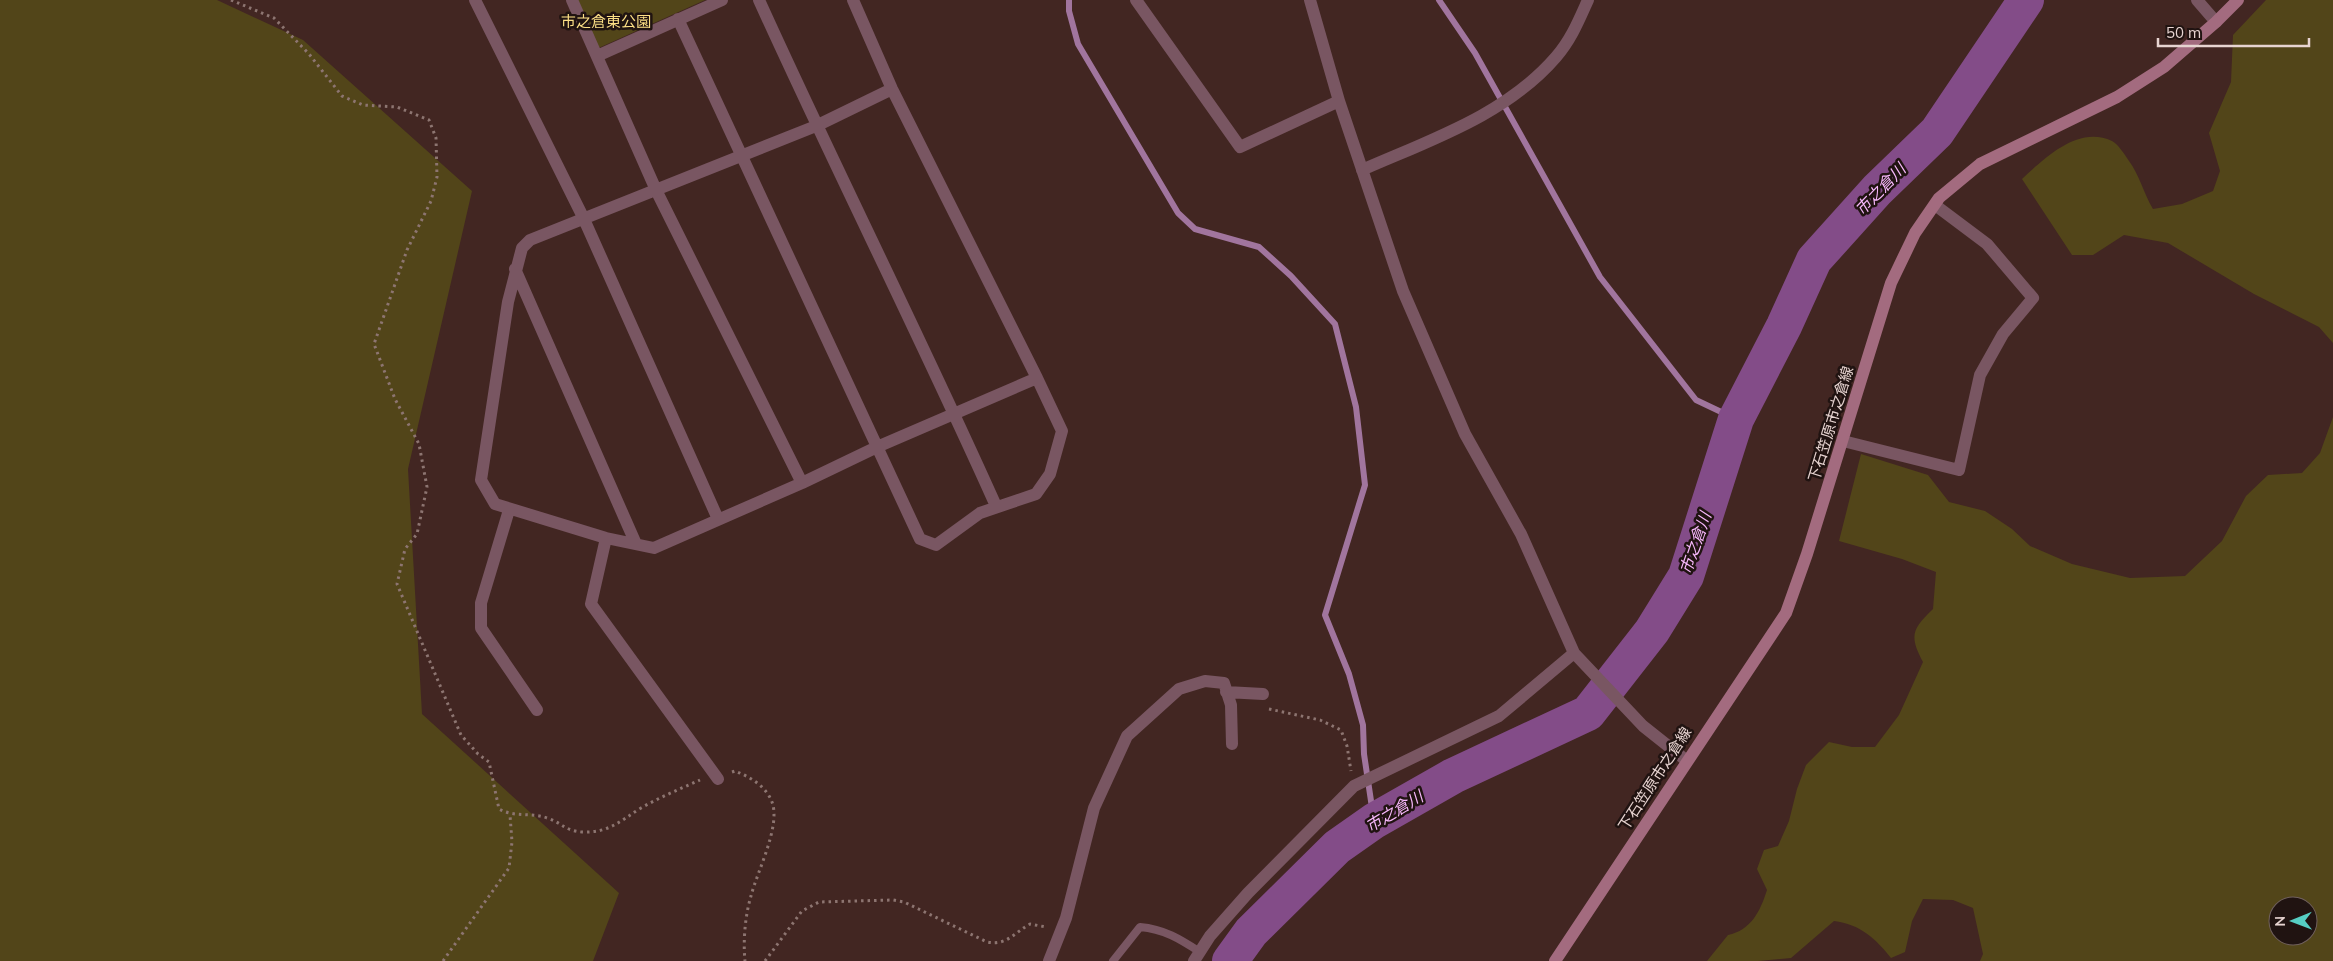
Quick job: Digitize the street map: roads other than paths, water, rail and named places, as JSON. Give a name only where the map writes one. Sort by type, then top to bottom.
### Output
[{"type":"main road","name":"下石笠原市之倉線","points":[[1555,961],[1786,613],[1843,441],[1891,283],[1915,233],[1934,205],[1939,198],[1980,164],[2117,97],[2164,67],[2216,22],[2238,0]]},
{"type":"street","points":[[475,0],[584,218],[718,519]]},
{"type":"street","points":[[572,0],[656,190],[802,483]]},
{"type":"street","points":[[597,56],[722,0]]},
{"type":"street","points":[[759,0],[816,126],[954,413],[996,506]]},
{"type":"street","points":[[678,19],[920,539],[936,544],[980,513],[1036,494],[1050,474],[1062,431],[892,89],[853,0]]},
{"type":"street","points":[[1136,0],[1240,147],[1339,100]]},
{"type":"street","points":[[1310,0],[1339,100],[1403,291],[1462,425],[1521,534],[1574,653],[1643,726],[1687,761]]},
{"type":"street","points":[[1362,170],[1482,116],[1514,94],[1556,58],[1570,38],[1588,0]]},
{"type":"street","points":[[2197,0],[2216,22]]},
{"type":"street","points":[[892,89],[816,126],[530,240],[522,248],[515,269],[480,480],[495,504],[509,510],[606,538],[654,548],[802,483],[877,447],[1037,378]]},
{"type":"street","points":[[1843,441],[1959,470],[1980,375],[2003,334],[2033,298],[1988,244],[1934,205]]},
{"type":"street","points":[[515,269],[636,544]]},
{"type":"street","points":[[509,510],[481,603],[482,628],[537,710]]},
{"type":"street","points":[[606,538],[591,604],[716,776]]},
{"type":"street","points":[[1197,956],[1210,936],[1248,893],[1354,786],[1499,716],[1574,653]]},
{"type":"street","points":[[1049,961],[1066,918],[1094,808],[1127,736],[1179,688],[1205,681],[1224,682],[1232,705],[1232,744]]},
{"type":"street","points":[[1226,692],[1263,694]]},
{"type":"lane","points":[[1113,961],[1140,927],[1156,928],[1179,938],[1197,956]]},
{"type":"waterway","points":[[1069,0],[1069,11],[1078,44],[1178,213],[1195,229],[1259,247],[1291,276],[1335,324],[1356,407],[1365,485],[1325,615],[1349,674],[1363,725],[1364,754],[1374,821]]},
{"type":"waterway","points":[[1439,0],[1475,53],[1600,277],[1696,400],[1736,419]]},
{"type":"waterway","name":"市之倉川","points":[[1230,961],[1251,932],[1337,847],[1374,821],[1453,776],[1588,713],[1652,631],[1686,576],[1736,419],[1784,326],[1814,260],[1877,190],[1937,132],[2026,0]]},
{"type":"park label","name":"市之倉東公園","points":[[606,22]]}]
